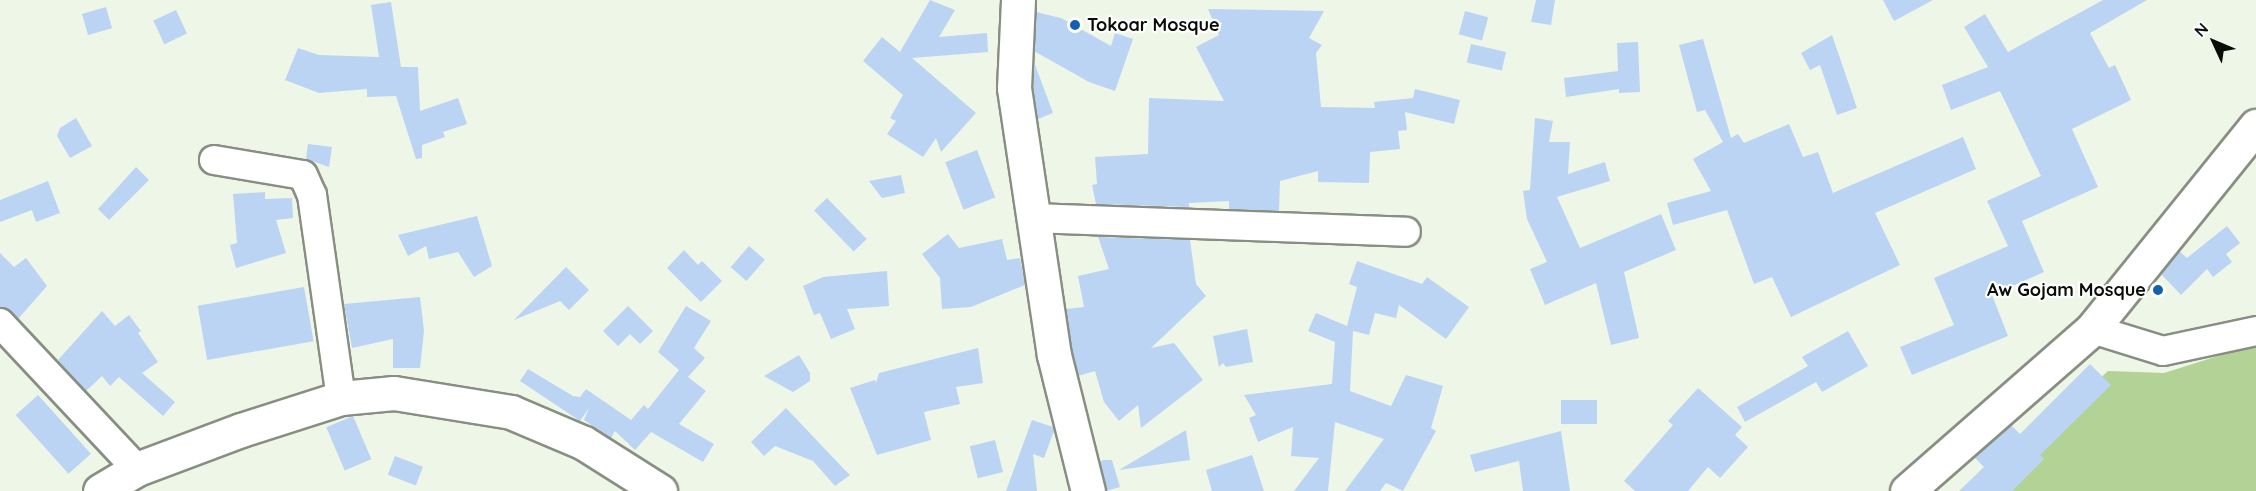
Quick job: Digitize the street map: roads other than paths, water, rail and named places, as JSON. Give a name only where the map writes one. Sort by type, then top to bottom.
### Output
[{"type":"street","points":[[1018,0],[1014,88],[1054,355],[1088,491]]},
{"type":"street","points":[[1907,491],[2092,329],[2256,126]]},
{"type":"street","points":[[214,160],[303,175],[312,195],[340,398]]},
{"type":"street","points":[[1033,218],[1406,232]]},
{"type":"street","points":[[0,323],[137,469]]},
{"type":"street","points":[[2092,329],[2163,351],[2256,331]]},
{"type":"street","points":[[100,491],[137,469],[340,398],[394,393],[511,412],[584,443],[660,491]]},
{"type":"place","name":"Tokoar Mosque","points":[[1075,25]]},
{"type":"place","name":"Aw Gojam Mosque","points":[[2158,290]]}]
